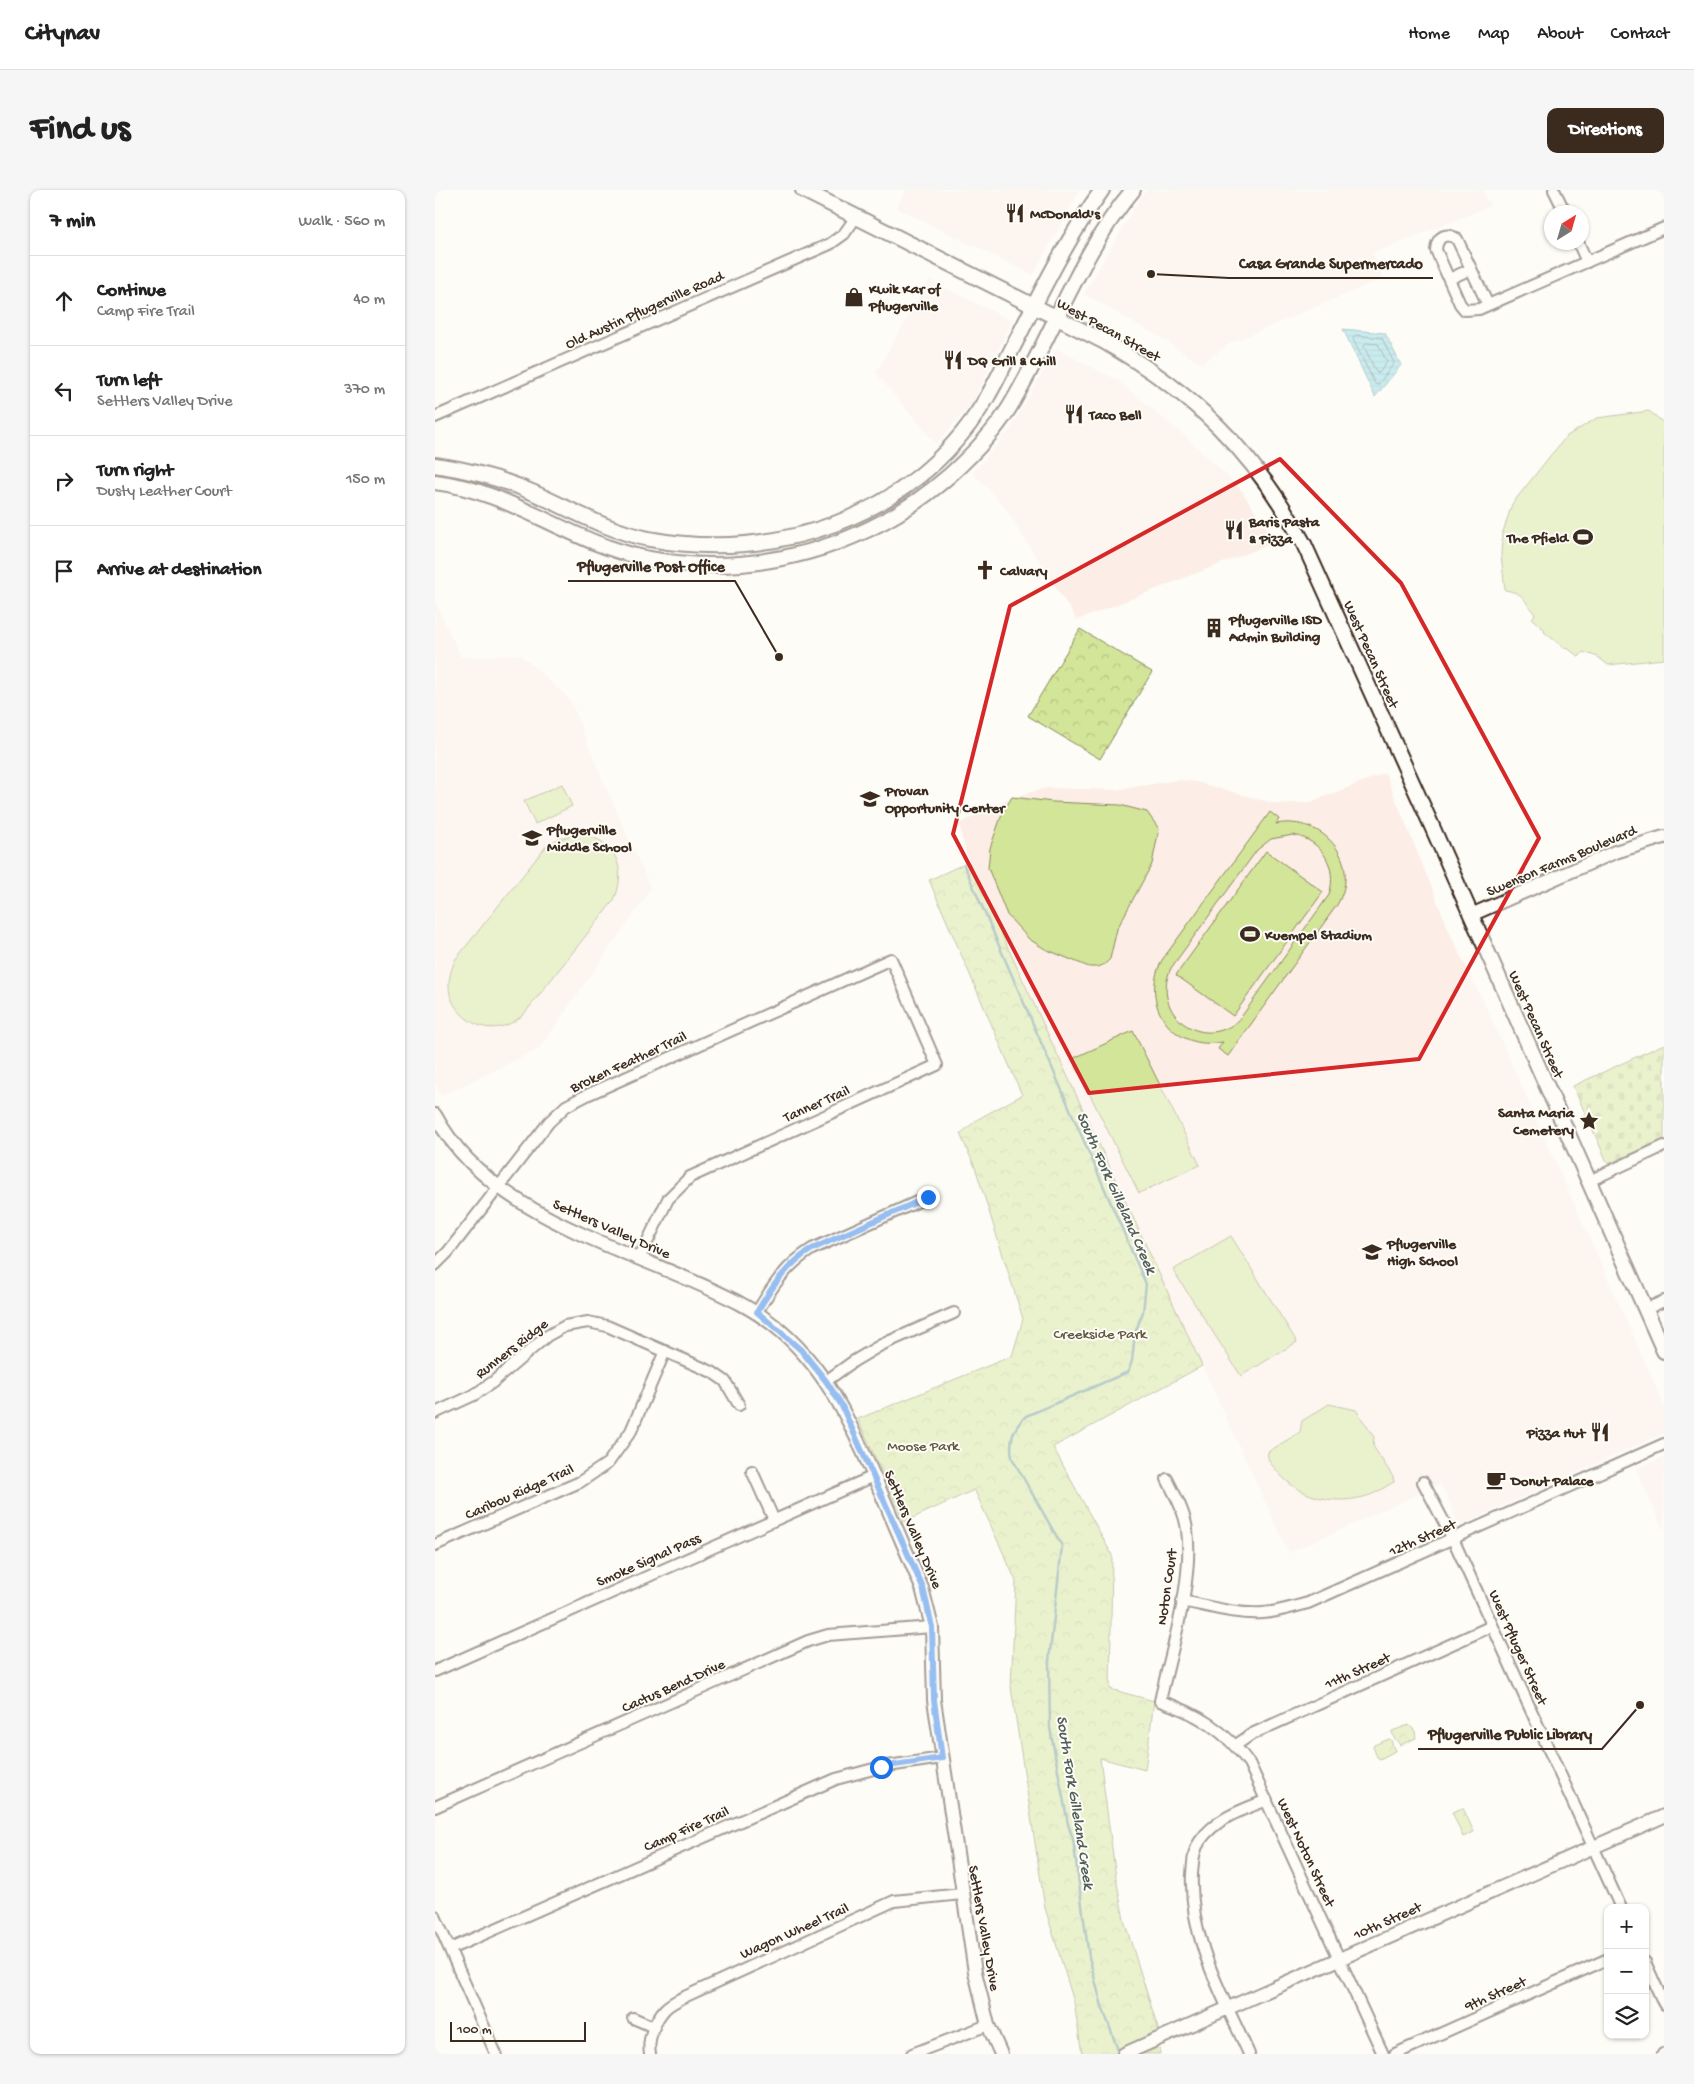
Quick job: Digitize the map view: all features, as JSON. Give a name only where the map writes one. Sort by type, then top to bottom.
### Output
[{"type":"main road","name":"West Pecan Street","points":[[803,190],[1103,341],[1139,362],[1186,396],[1215,421],[1264,480],[1286,512],[1303,544],[1471,915],[1664,1351]]},
{"type":"main road","points":[[435,465],[471,472],[502,481],[622,532],[648,539],[686,545],[721,546],[781,540],[818,530],[863,512],[913,481],[950,448],[964,432],[984,403],[1068,243],[1102,190]]},
{"type":"main road","points":[[435,482],[467,488],[500,498],[595,542],[644,558],[679,563],[717,565],[784,559],[822,549],[875,528],[930,492],[966,460],[994,429],[1007,410],[1089,256],[1111,220],[1133,190]]},
{"type":"main road","points":[[950,448],[966,460]]},
{"type":"main road","points":[[562,527],[571,510]]},
{"type":"main road","points":[[644,558],[648,539]]},
{"type":"main road","points":[[781,540],[784,559]]},
{"type":"street","points":[[1554,190],[1562,205]]},
{"type":"street","name":"Old Austin Pflugerville Road","points":[[435,417],[830,244],[843,234],[856,216]]},
{"type":"street","points":[[1488,305],[1457,239],[1451,235],[1445,235],[1436,243],[1436,250],[1461,304],[1465,310],[1472,311],[1488,305],[1664,228]]},
{"type":"street","points":[[1582,250],[1587,262]]},
{"type":"street","points":[[1449,279],[1471,269]]},
{"type":"street","name":"Swenson Farms Boulevard","points":[[1471,915],[1615,852],[1664,837]]},
{"type":"street","name":"Broken Feather Trail","points":[[435,1265],[448,1252],[555,1117],[576,1100],[891,959]]},
{"type":"street","name":"Tanner Trail","points":[[639,1257],[668,1199],[690,1177],[937,1065],[891,959]]},
{"type":"street","name":"Settlers Valley Drive","points":[[435,1115],[463,1154],[498,1187],[524,1205],[554,1221],[716,1291],[757,1312],[801,1350],[826,1381],[841,1404],[923,1588],[932,1627],[934,1700],[962,1894],[977,1982],[988,2025],[1001,2054]]},
{"type":"street","points":[[1589,1181],[1664,1146]]},
{"type":"street","points":[[757,1312],[781,1274],[801,1256],[812,1249],[928,1197]]},
{"type":"street","points":[[1646,1309],[1664,1301]]},
{"type":"street","points":[[826,1381],[881,1345],[954,1313]]},
{"type":"street","name":"Runners Ridge","points":[[435,1413],[475,1395],[547,1336],[565,1326],[588,1322],[607,1326],[712,1372],[725,1381],[739,1405]]},
{"type":"street","name":"Caribou Ridge Trail","points":[[435,1545],[580,1482],[608,1463],[631,1431],[665,1351]]},
{"type":"street","name":"12th Street","points":[[1182,1601],[1239,1612],[1262,1613],[1285,1610],[1308,1603],[1664,1444]]},
{"type":"street","points":[[752,1471],[774,1520]]},
{"type":"street","name":"Smoke Signal Pass","points":[[435,1670],[874,1476]]},
{"type":"street","name":"Noton Court","points":[[1160,1701],[1182,1601],[1189,1559],[1187,1528],[1180,1505],[1167,1479]]},
{"type":"street","name":"West Pfluger Street","points":[[1423,1482],[1453,1539],[1619,1904]]},
{"type":"street","name":"11th Street","points":[[1236,1745],[1252,1734],[1492,1626]]},
{"type":"street","name":"Cactus Bend Drive","points":[[435,1807],[808,1641],[828,1635],[932,1627]]},
{"type":"street","name":"West Noton Street","points":[[1160,1701],[1202,1718],[1236,1745],[1249,1762],[1383,2054]]},
{"type":"street","name":"Camp Fire Trail","points":[[450,1949],[836,1779],[881,1767],[942,1758]]},
{"type":"street","points":[[1249,2054],[1201,1947],[1191,1895],[1193,1858],[1199,1842],[1215,1825],[1231,1814],[1267,1800]]},
{"type":"street","name":"10th Street","points":[[1124,2054],[1664,1816]]},
{"type":"street","name":"Wagon Wheel Trail","points":[[654,2027],[665,2010],[682,1998],[894,1901],[962,1894]]},
{"type":"street","points":[[435,1916],[496,2054]]},
{"type":"street","name":"9th Street","points":[[1395,2054],[1604,1961]]},
{"type":"street","points":[[1649,1971],[1664,2004]]},
{"type":"street","points":[[633,2018],[654,2027],[649,2046],[650,2054]]},
{"type":"street","points":[[912,2054],[988,2025]]},
{"type":"highlighted area","points":[[1280,459],[1401,583],[1539,838],[1419,1059],[1089,1093],[953,834],[1010,606]]},
{"type":"shaded area","points":[[906,190],[1080,190],[1033,275],[897,208]]},
{"type":"shaded area","points":[[1147,190],[1482,190],[1490,206],[1373,253],[1383,278],[1229,344],[1201,364],[1163,339],[1084,294],[1142,195]]},
{"type":"shaded area","points":[[929,280],[1012,321],[973,402],[936,444],[876,373]]},
{"type":"shaded area","points":[[1056,349],[1117,380],[1187,438],[1238,486],[1276,542],[1077,620],[1001,502],[973,473],[1011,428]]},
{"type":"shaded area","name":"Pflugerville Middle School","points":[[435,602],[461,657],[521,655],[570,700],[605,786],[651,889],[539,1049],[441,1096],[435,1082]]},
{"type":"shaded area","name":"Pflugerville High School","points":[[1385,773],[1453,940],[1490,1016],[1664,1405],[1664,1433],[1462,1524],[1458,1522],[1441,1484],[1289,1553],[968,862],[959,824],[1012,797],[1047,788],[1116,790],[1177,780],[1196,782],[1276,804],[1311,802]]},
{"type":"shaded area","points":[[1664,1457],[1664,1531],[1636,1469]]},
{"type":"green space","name":"The Pfield","points":[[1649,411],[1664,423],[1664,659],[1608,665],[1598,657],[1583,652],[1579,657],[1566,647],[1564,648],[1544,632],[1545,630],[1532,619],[1535,614],[1521,596],[1505,590],[1501,555],[1502,535],[1512,504],[1567,436],[1597,418]]},
{"type":"green space","points":[[1080,629],[1152,672],[1100,759],[1028,716]]},
{"type":"green space","points":[[562,784],[572,806],[535,824],[524,801]]},
{"type":"green space","points":[[1012,797],[1053,802],[1120,805],[1147,812],[1159,829],[1152,864],[1117,929],[1110,959],[1105,964],[1098,967],[1089,967],[1045,949],[1029,939],[1007,915],[988,868],[990,848],[1002,814]]},
{"type":"green space","points":[[1270,812],[1279,819],[1276,824],[1293,823],[1309,827],[1323,834],[1334,845],[1342,858],[1345,873],[1344,889],[1337,905],[1228,1056],[1218,1049],[1223,1042],[1205,1043],[1189,1040],[1175,1032],[1165,1021],[1158,1008],[1155,993],[1156,977],[1162,960]],"holes":[[[1293,835],[1303,838],[1320,849],[1325,856],[1331,875],[1329,895],[1239,1020],[1225,1029],[1210,1032],[1196,1030],[1183,1023],[1174,1013],[1168,1000],[1166,985],[1171,968],[1257,850],[1271,839]]]},
{"type":"green space","points":[[580,834],[602,842],[615,857],[619,866],[620,877],[614,900],[524,1014],[507,1025],[492,1028],[484,1027],[469,1020],[457,1009],[449,990],[449,981],[455,960],[548,844],[558,839]]},
{"type":"green space","name":"Kuempel Stadium","points":[[1266,851],[1323,892],[1233,1016],[1176,975]]},
{"type":"green space","name":"Creekside Park","points":[[968,862],[1202,1366],[1053,1447],[1112,1555],[1110,1689],[1154,1701],[1145,1770],[1100,1758],[1116,1878],[1124,1920],[1158,2028],[1160,2054],[1082,2054],[1074,2002],[1045,1908],[1011,1687],[1016,1581],[975,1491],[904,1522],[858,1419],[1012,1356],[1023,1319],[975,1167],[960,1134],[978,1119],[1022,1095],[929,880]]},
{"type":"green space","points":[[1133,1031],[1200,1165],[1139,1193],[1072,1059]]},
{"type":"green space","points":[[1664,1044],[1664,1139],[1608,1164],[1573,1086]]},
{"type":"green space","points":[[1231,1236],[1297,1342],[1241,1376],[1173,1270]]},
{"type":"green space","points":[[1329,1404],[1356,1410],[1374,1437],[1373,1446],[1393,1477],[1394,1482],[1370,1495],[1345,1500],[1333,1500],[1320,1498],[1297,1489],[1274,1467],[1269,1460],[1268,1452],[1300,1432],[1302,1421]]},
{"type":"green space","points":[[1409,1725],[1415,1731],[1416,1738],[1400,1745],[1393,1736],[1392,1731]]},
{"type":"green space","points":[[1389,1739],[1395,1751],[1380,1759],[1377,1757],[1373,1747]]},
{"type":"green space","points":[[1463,1808],[1474,1832],[1463,1837],[1452,1812]]},
{"type":"water","points":[[1343,329],[1385,333],[1401,365],[1375,397]]},
{"type":"waterway","name":"South Fork Gilleland Creek","points":[[964,865],[1146,1284],[1143,1312],[1135,1333],[1132,1361],[1128,1372],[1026,1416],[1015,1430],[1011,1446],[1012,1458],[1062,1546],[1049,1661],[1050,1728],[1068,1824],[1073,1839],[1089,1957],[1101,2003],[1119,2053]]},
{"type":"place","name":"McDonald's","points":[[1015,213]]},
{"type":"place","name":"Casa Grande Supermercado","points":[[1151,274]]},
{"type":"place","name":"Kwik Kar of Pflugerville","points":[[854,297]]},
{"type":"place","name":"DQ Grill & Chill","points":[[953,360]]},
{"type":"place","name":"Taco Bell","points":[[1074,414]]},
{"type":"place","name":"Baris Pasta & Pizza","points":[[1234,530]]},
{"type":"place","name":"The Pfield","points":[[1583,537]]},
{"type":"place","name":"Calvary","points":[[985,570]]},
{"type":"place","name":"Pflugerville ISD Admin Building","points":[[1214,628]]},
{"type":"place","name":"Pflugerville Post Office","points":[[779,657]]},
{"type":"place","name":"Provan Opportunity Center","points":[[870,799]]},
{"type":"place","name":"Pflugerville Middle School","points":[[532,838]]},
{"type":"place","name":"Kuempel Stadium","points":[[1250,934]]},
{"type":"place","name":"Santa Maria Cemetery","points":[[1589,1121]]},
{"type":"place","name":"Pflugerville High School","points":[[1372,1252]]},
{"type":"place","name":"Pizza Hut","points":[[1600,1432]]},
{"type":"place","name":"Donut Palace","points":[[1496,1480]]},
{"type":"place","name":"Pflugerville Public Library","points":[[1640,1705]]},
{"type":"route","points":[[881,1767],[942,1758],[934,1700],[934,1646],[928,1606],[923,1588],[841,1404],[826,1381],[801,1350],[781,1330],[757,1312],[781,1274],[801,1256],[812,1249],[928,1197]]},
{"type":"park label","name":"Moose Park","points":[[923,1445]]}]
